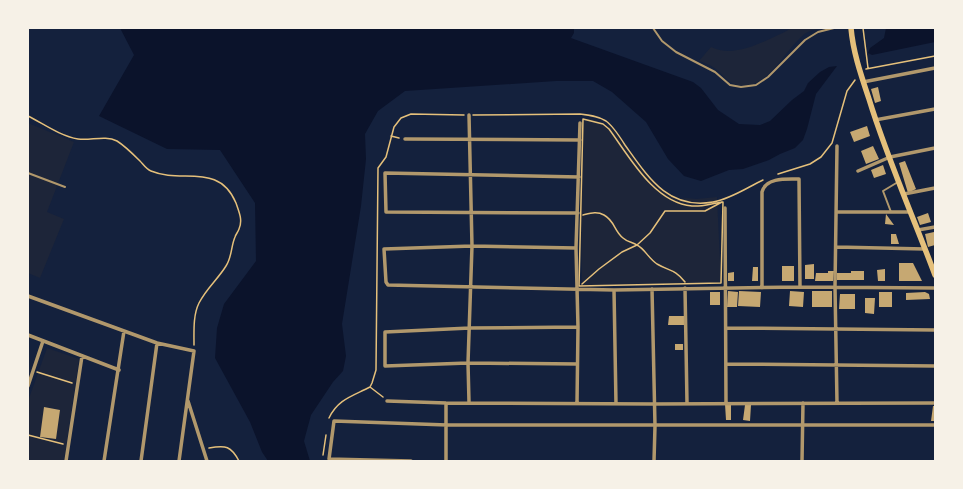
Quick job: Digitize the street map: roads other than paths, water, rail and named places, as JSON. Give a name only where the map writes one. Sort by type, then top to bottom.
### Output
[{"type":"main road","points":[[851,28],[856,55],[875,120],[925,249],[934,268],[935,275]]},
{"type":"street","points":[[863,79],[935,68]]},
{"type":"street","points":[[875,120],[935,109]]},
{"type":"street","points":[[469,115],[470,213],[472,246],[468,364],[469,402]]},
{"type":"street","points":[[577,403],[578,288],[576,248],[579,215],[580,123]]},
{"type":"street","points":[[405,139],[580,140]]},
{"type":"street","points":[[836,403],[837,365],[835,287],[837,146]]},
{"type":"street","points":[[858,171],[890,157],[935,148]]},
{"type":"street","points":[[579,177],[385,173],[386,212],[579,215]]},
{"type":"street","points":[[762,288],[762,192],[763,188],[774,181],[785,179],[799,179],[800,287]]},
{"type":"street","points":[[904,194],[935,188]]},
{"type":"street","points":[[725,208],[726,403]]},
{"type":"street","points":[[836,212],[911,212]]},
{"type":"street","points":[[918,230],[935,227]]},
{"type":"street","points":[[576,248],[472,246],[384,249],[386,282],[388,286],[578,288],[614,290],[687,287],[935,288]]},
{"type":"street","points":[[836,247],[925,249]]},
{"type":"street","points":[[687,287],[687,403]]},
{"type":"street","points":[[652,289],[655,426],[654,461]]},
{"type":"street","points":[[614,290],[616,404]]},
{"type":"street","points":[[28,296],[157,343],[194,351],[179,461]]},
{"type":"street","points":[[577,364],[385,366],[386,332],[470,328],[578,327]]},
{"type":"street","points":[[726,328],[935,330]]},
{"type":"street","points":[[104,461],[124,331]]},
{"type":"street","points":[[28,335],[119,370]]},
{"type":"street","points":[[28,386],[44,341]]},
{"type":"street","points":[[141,461],[157,343]]},
{"type":"street","points":[[67,461],[68,445],[82,356]]},
{"type":"street","points":[[726,364],[935,366]]},
{"type":"street","points":[[188,399],[207,461]]},
{"type":"street","points":[[387,401],[446,403],[616,404],[935,402]]},
{"type":"street","points":[[446,403],[446,461]]},
{"type":"street","points":[[802,461],[803,403]]},
{"type":"street","points":[[410,461],[329,459],[334,421],[446,425],[655,426],[935,424]]},
{"type":"lane","points":[[653,28],[662,41],[676,52],[715,72],[730,85],[741,87],[756,85],[768,77],[805,40],[818,32],[834,28]]},
{"type":"lane","points":[[28,173],[65,187]]},
{"type":"lane","points":[[891,212],[883,191],[899,181]]}]
